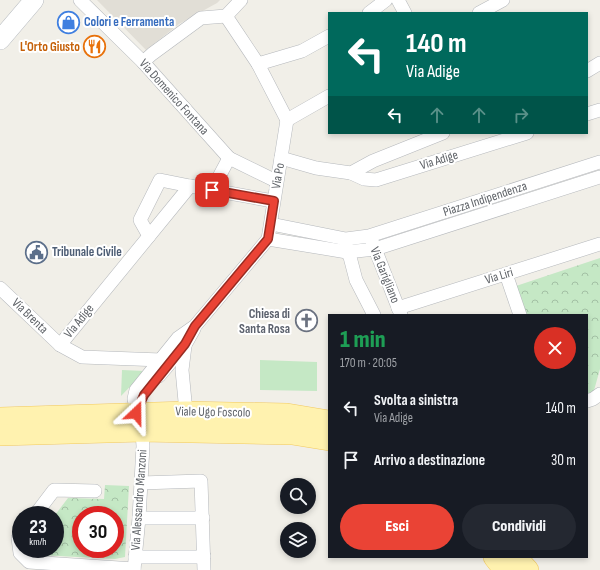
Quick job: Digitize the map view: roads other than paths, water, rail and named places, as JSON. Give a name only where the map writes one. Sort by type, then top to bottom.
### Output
[{"type":"main road","name":"Viale Ugo Foscolo","points":[[0,435],[139,422],[186,412],[287,414],[328,421]]},
{"type":"main road","name":"Viale Ugo Foscolo","points":[[0,418],[139,422],[292,434],[328,440]]},
{"type":"main road","points":[[495,558],[504,570]]},
{"type":"main road","points":[[517,558],[528,570]]},
{"type":"street","points":[[0,40],[34,0]]},
{"type":"street","name":"Via Domenico Fontana","points":[[80,0],[143,62],[229,158],[276,181]]},
{"type":"street","points":[[143,62],[201,18],[226,16],[241,0]]},
{"type":"street","points":[[371,8],[386,0]]},
{"type":"street","points":[[398,0],[404,12]]},
{"type":"street","points":[[481,12],[503,0]]},
{"type":"street","points":[[226,16],[258,64],[287,120],[328,97]]},
{"type":"street","points":[[258,64],[302,51],[328,37]]},
{"type":"street","points":[[588,70],[600,64]]},
{"type":"street","points":[[588,114],[600,110]]},
{"type":"street","name":"Via Po","points":[[268,239],[276,181],[287,120]]},
{"type":"street","name":"Via Adige","points":[[350,173],[373,161],[440,134]]},
{"type":"street","name":"Via Adige","points":[[281,158],[316,168],[350,173],[364,179],[376,180],[524,134]]},
{"type":"street","points":[[212,190],[229,158]]},
{"type":"street","name":"Piazza Indipendenza","points":[[270,224],[346,239],[370,236],[600,162]]},
{"type":"street","name":"Piazza Indipendenza","points":[[268,239],[347,252],[375,249],[600,176]]},
{"type":"street","points":[[150,236],[140,220],[160,180],[274,201]]},
{"type":"street","name":"Via Adige","points":[[161,360],[82,357],[60,345],[190,186]]},
{"type":"street","name":"Via Garigliano","points":[[370,236],[400,311]]},
{"type":"street","points":[[139,422],[144,395],[185,344],[195,326],[268,239]]},
{"type":"street","name":"Via Garigliano","points":[[346,239],[347,252],[350,257],[356,280],[373,314]]},
{"type":"street","name":"Via Liri","points":[[400,311],[506,274],[600,244]]},
{"type":"street","points":[[506,274],[520,314]]},
{"type":"street","name":"Via Brenta","points":[[0,288],[60,345]]},
{"type":"street","points":[[139,422],[134,399],[136,390],[178,338],[195,326]]},
{"type":"street","points":[[185,344],[182,370],[186,412]]},
{"type":"street","name":"Via Alessandro Manzoni","points":[[134,565],[139,518],[143,446],[139,422]]},
{"type":"street","points":[[141,483],[201,482],[204,570]]},
{"type":"street","points":[[42,506],[54,490],[95,491]]},
{"type":"street","points":[[139,518],[203,518]]},
{"type":"street","points":[[25,558],[29,562],[134,565],[204,556]]},
{"type":"place","name":"Colori e Ferramenta","points":[[69,22]]},
{"type":"place","name":"L'Orto Giusto","points":[[95,47]]},
{"type":"place","name":"Tribunale Civile","points":[[36,252]]},
{"type":"place","name":"Chiesa di Santa Rosa","points":[[306,321]]}]
